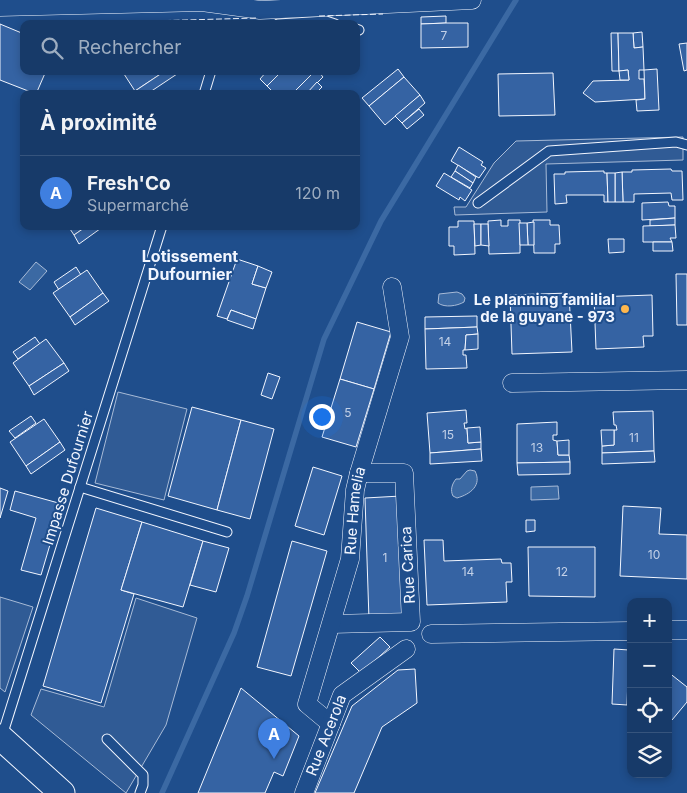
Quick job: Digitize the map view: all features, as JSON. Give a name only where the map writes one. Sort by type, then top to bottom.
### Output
[{"type":"main road","points":[[1,738],[62,793]]},
{"type":"street","points":[[0,7],[202,2],[260,10],[472,0]]},
{"type":"street","name":"Rue Hamelia","points":[[330,724],[307,704],[350,559],[355,490],[359,473],[400,337],[392,287]]},
{"type":"street","points":[[512,383],[687,380]]},
{"type":"street","name":"Rue Carica","points":[[332,624],[411,622],[404,474],[359,473]]},
{"type":"street","points":[[672,630],[687,630]]},
{"type":"street","points":[[431,634],[627,631]]},
{"type":"street","name":"Rue Acerola","points":[[304,793],[342,695],[406,649]]},
{"type":"lane","points":[[205,90],[210,75]]},
{"type":"lane","points":[[478,203],[549,151],[676,142],[687,145]]},
{"type":"lane","name":"Impasse Dufournier","points":[[1,738],[161,230]]},
{"type":"lane","points":[[80,487],[227,532]]},
{"type":"lane","points":[[107,739],[143,775],[143,785],[140,793]]},
{"type":"shaded area","points":[[683,137],[683,160],[546,164],[547,212],[455,215],[454,207],[466,207],[494,163],[516,141]]},
{"type":"shaded area","points":[[36,262],[47,271],[30,290],[19,282]]},
{"type":"shaded area","points":[[457,292],[465,298],[464,302],[451,306],[444,306],[438,303],[439,294]]},
{"type":"shaded area","points":[[118,392],[187,409],[164,500],[95,483]]},
{"type":"shaded area","points":[[470,470],[475,471],[477,476],[476,485],[471,491],[462,496],[457,498],[453,496],[452,489],[456,479],[460,479]]},
{"type":"shaded area","points":[[558,486],[559,499],[531,500],[531,487]]},
{"type":"shaded area","points":[[0,597],[33,607],[5,692],[0,688]]},
{"type":"shaded area","points":[[136,598],[197,618],[166,725],[126,793],[31,715],[41,689],[104,707]]},
{"type":"building","points":[[446,16],[446,23],[421,24],[421,17]]},
{"type":"building","points":[[468,23],[468,47],[421,48],[421,24]]},
{"type":"building","points":[[0,24],[20,32],[20,75],[44,75],[38,90],[26,90],[0,80]]},
{"type":"building","points":[[642,32],[643,47],[634,48],[633,33]]},
{"type":"building","points":[[611,33],[618,33],[619,71],[612,71]]},
{"type":"building","points":[[618,33],[633,33],[634,48],[643,47],[644,70],[639,70],[639,79],[644,79],[645,99],[595,102],[583,93],[593,81],[629,80],[628,70],[619,71]]},
{"type":"building","points":[[687,43],[687,70],[684,71],[679,44]]},
{"type":"building","points":[[398,69],[404,77],[369,106],[362,98]]},
{"type":"building","points":[[657,69],[659,110],[637,111],[636,100],[645,99],[644,70]]},
{"type":"building","points":[[628,70],[629,80],[620,80],[619,71]]},
{"type":"building","points":[[553,73],[555,115],[499,116],[498,74]]},
{"type":"building","points":[[125,75],[159,75],[136,90],[134,90]]},
{"type":"building","points":[[159,75],[176,75],[153,90],[136,90]]},
{"type":"building","points":[[264,75],[278,75],[267,86],[260,79]]},
{"type":"building","points":[[278,75],[311,75],[296,90],[271,90],[267,86]]},
{"type":"building","points":[[311,75],[321,75],[323,77],[310,90],[296,90]]},
{"type":"building","points":[[404,77],[420,95],[385,125],[369,106]]},
{"type":"building","points":[[317,82],[322,87],[319,90],[310,90]]},
{"type":"building","points":[[420,95],[425,103],[402,123],[395,116]]},
{"type":"building","points":[[419,109],[424,115],[407,129],[402,123]]},
{"type":"building","points":[[459,147],[483,162],[481,165],[486,168],[479,178],[451,161]]},
{"type":"building","points":[[458,165],[476,177],[473,183],[455,171]]},
{"type":"building","points":[[671,169],[672,171],[682,171],[683,200],[672,200],[671,193],[634,194],[634,202],[623,202],[622,172]]},
{"type":"building","points":[[455,171],[473,183],[470,188],[451,177]]},
{"type":"building","points":[[604,171],[604,173],[607,173],[608,202],[604,202],[604,195],[566,195],[567,203],[555,204],[554,174]]},
{"type":"building","points":[[622,172],[623,202],[615,202],[615,173]]},
{"type":"building","points":[[444,173],[472,190],[465,201],[460,197],[459,200],[436,186]]},
{"type":"building","points":[[607,173],[615,173],[615,202],[608,202]]},
{"type":"building","points":[[668,202],[669,206],[675,206],[675,218],[642,220],[642,203]]},
{"type":"building","points":[[675,218],[675,225],[650,226],[650,220]]},
{"type":"building","points":[[501,220],[501,226],[508,226],[508,220],[520,220],[520,253],[489,254],[488,221]]},
{"type":"building","points":[[533,220],[550,220],[550,225],[559,225],[560,244],[555,244],[555,253],[534,253]]},
{"type":"building","points":[[458,221],[474,221],[475,254],[454,255],[454,246],[449,246],[449,227],[458,227]]},
{"type":"building","points":[[534,222],[534,245],[528,245],[527,223]]},
{"type":"building","points":[[519,223],[527,223],[528,245],[520,245]]},
{"type":"building","points":[[474,224],[481,224],[481,245],[475,246]]},
{"type":"building","points":[[481,224],[488,224],[489,246],[481,245]]},
{"type":"building","points":[[675,225],[676,238],[670,238],[672,242],[643,242],[643,226]]},
{"type":"building","points":[[71,230],[81,230],[74,235]]},
{"type":"building","points":[[81,230],[98,230],[79,244],[74,235]]},
{"type":"building","points":[[608,239],[624,239],[624,252],[609,253]]},
{"type":"building","points":[[653,242],[672,242],[673,251],[653,251]]},
{"type":"building","points":[[237,259],[258,266],[252,284],[266,288],[256,319],[231,310],[227,319],[217,316]]},
{"type":"building","points":[[258,266],[272,272],[266,288],[252,284]]},
{"type":"building","points":[[76,267],[81,275],[59,290],[54,282]]},
{"type":"building","points":[[87,270],[103,293],[70,317],[53,293]]},
{"type":"building","points":[[676,274],[687,274],[687,325],[677,325]]},
{"type":"building","points":[[103,293],[109,301],[75,325],[70,317]]},
{"type":"building","points":[[569,293],[572,352],[512,354],[510,295]]},
{"type":"building","points":[[652,295],[653,336],[643,336],[644,347],[596,349],[594,297]]},
{"type":"building","points":[[231,310],[256,319],[253,329],[227,320]]},
{"type":"building","points":[[477,316],[477,327],[425,329],[425,317]]},
{"type":"building","points":[[357,322],[391,332],[374,389],[340,379]]},
{"type":"building","points":[[477,327],[478,334],[466,335],[463,355],[466,355],[467,368],[426,369],[425,329]]},
{"type":"building","points":[[478,334],[478,349],[465,350],[466,335]]},
{"type":"building","points":[[35,337],[40,344],[18,359],[13,352]]},
{"type":"building","points":[[46,339],[64,363],[29,386],[13,363]]},
{"type":"building","points":[[64,363],[69,371],[34,395],[29,386]]},
{"type":"building","points":[[268,373],[280,377],[272,399],[261,395]]},
{"type":"building","points":[[340,379],[374,389],[356,447],[322,437]]},
{"type":"building","points":[[192,407],[241,420],[217,510],[168,496]]},
{"type":"building","points":[[466,410],[467,423],[464,423],[465,429],[467,428],[468,443],[481,442],[481,449],[430,453],[427,413]]},
{"type":"building","points":[[653,411],[654,451],[602,453],[602,446],[614,445],[614,430],[617,430],[616,425],[614,425],[613,412]]},
{"type":"building","points":[[31,416],[36,423],[15,438],[9,431]]},
{"type":"building","points":[[44,419],[60,442],[26,466],[10,442]]},
{"type":"building","points":[[241,420],[274,429],[250,519],[217,510]]},
{"type":"building","points":[[557,422],[557,435],[553,435],[553,440],[557,441],[558,455],[569,455],[570,462],[517,463],[517,424]]},
{"type":"building","points":[[480,427],[481,442],[468,443],[467,428]]},
{"type":"building","points":[[601,430],[614,430],[614,445],[602,446]]},
{"type":"building","points":[[569,440],[569,455],[558,455],[557,441]]},
{"type":"building","points":[[60,442],[65,450],[31,474],[26,466]]},
{"type":"building","points":[[481,449],[482,461],[430,464],[430,453]]},
{"type":"building","points":[[654,451],[655,462],[602,464],[602,453]]},
{"type":"building","points":[[570,462],[570,474],[518,475],[517,463]]},
{"type":"building","points":[[313,467],[342,476],[324,535],[295,526]]},
{"type":"building","points":[[0,488],[8,491],[0,518]]},
{"type":"building","points":[[15,491],[62,504],[41,575],[21,570],[36,518],[10,510]]},
{"type":"building","points":[[401,496],[406,619],[369,620],[365,498]]},
{"type":"building","points":[[623,506],[661,508],[659,534],[687,535],[687,579],[620,576]]},
{"type":"building","points":[[96,508],[142,522],[121,590],[134,594],[101,703],[43,686]]},
{"type":"building","points":[[526,520],[535,520],[535,531],[526,532]]},
{"type":"building","points":[[142,522],[203,541],[183,607],[121,590]]},
{"type":"building","points":[[424,540],[443,540],[444,561],[501,559],[502,563],[511,563],[512,582],[506,582],[507,602],[427,605]]},
{"type":"building","points":[[203,541],[229,548],[216,592],[190,585]]},
{"type":"building","points":[[292,541],[327,551],[291,676],[257,667]]},
{"type":"building","points":[[528,547],[595,547],[595,597],[529,596]]},
{"type":"building","points":[[380,637],[390,647],[361,673],[351,663]]},
{"type":"building","points":[[614,649],[627,650],[627,705],[612,704]]},
{"type":"building","points":[[415,669],[417,703],[382,727],[354,793],[315,793],[352,706],[398,670]]},
{"type":"building","points":[[672,675],[687,687],[687,702],[672,720]]},
{"type":"building","points":[[241,688],[299,736],[283,776],[274,772],[265,793],[198,793]]},
{"type":"waterway","points":[[162,793],[234,633],[247,596],[324,339],[381,221],[516,0]]},
{"type":"fence","points":[[319,16],[383,14]]},
{"type":"fence","points":[[186,20],[256,18]]},
{"type":"place","name":"Le planning familial de la guyane - 973","points":[[625,309]]},
{"type":"place","name":"Fresh'Co","points":[[274,759]]},
{"type":"district","name":"Lotissement Dufournier","points":[[190,265]]}]
